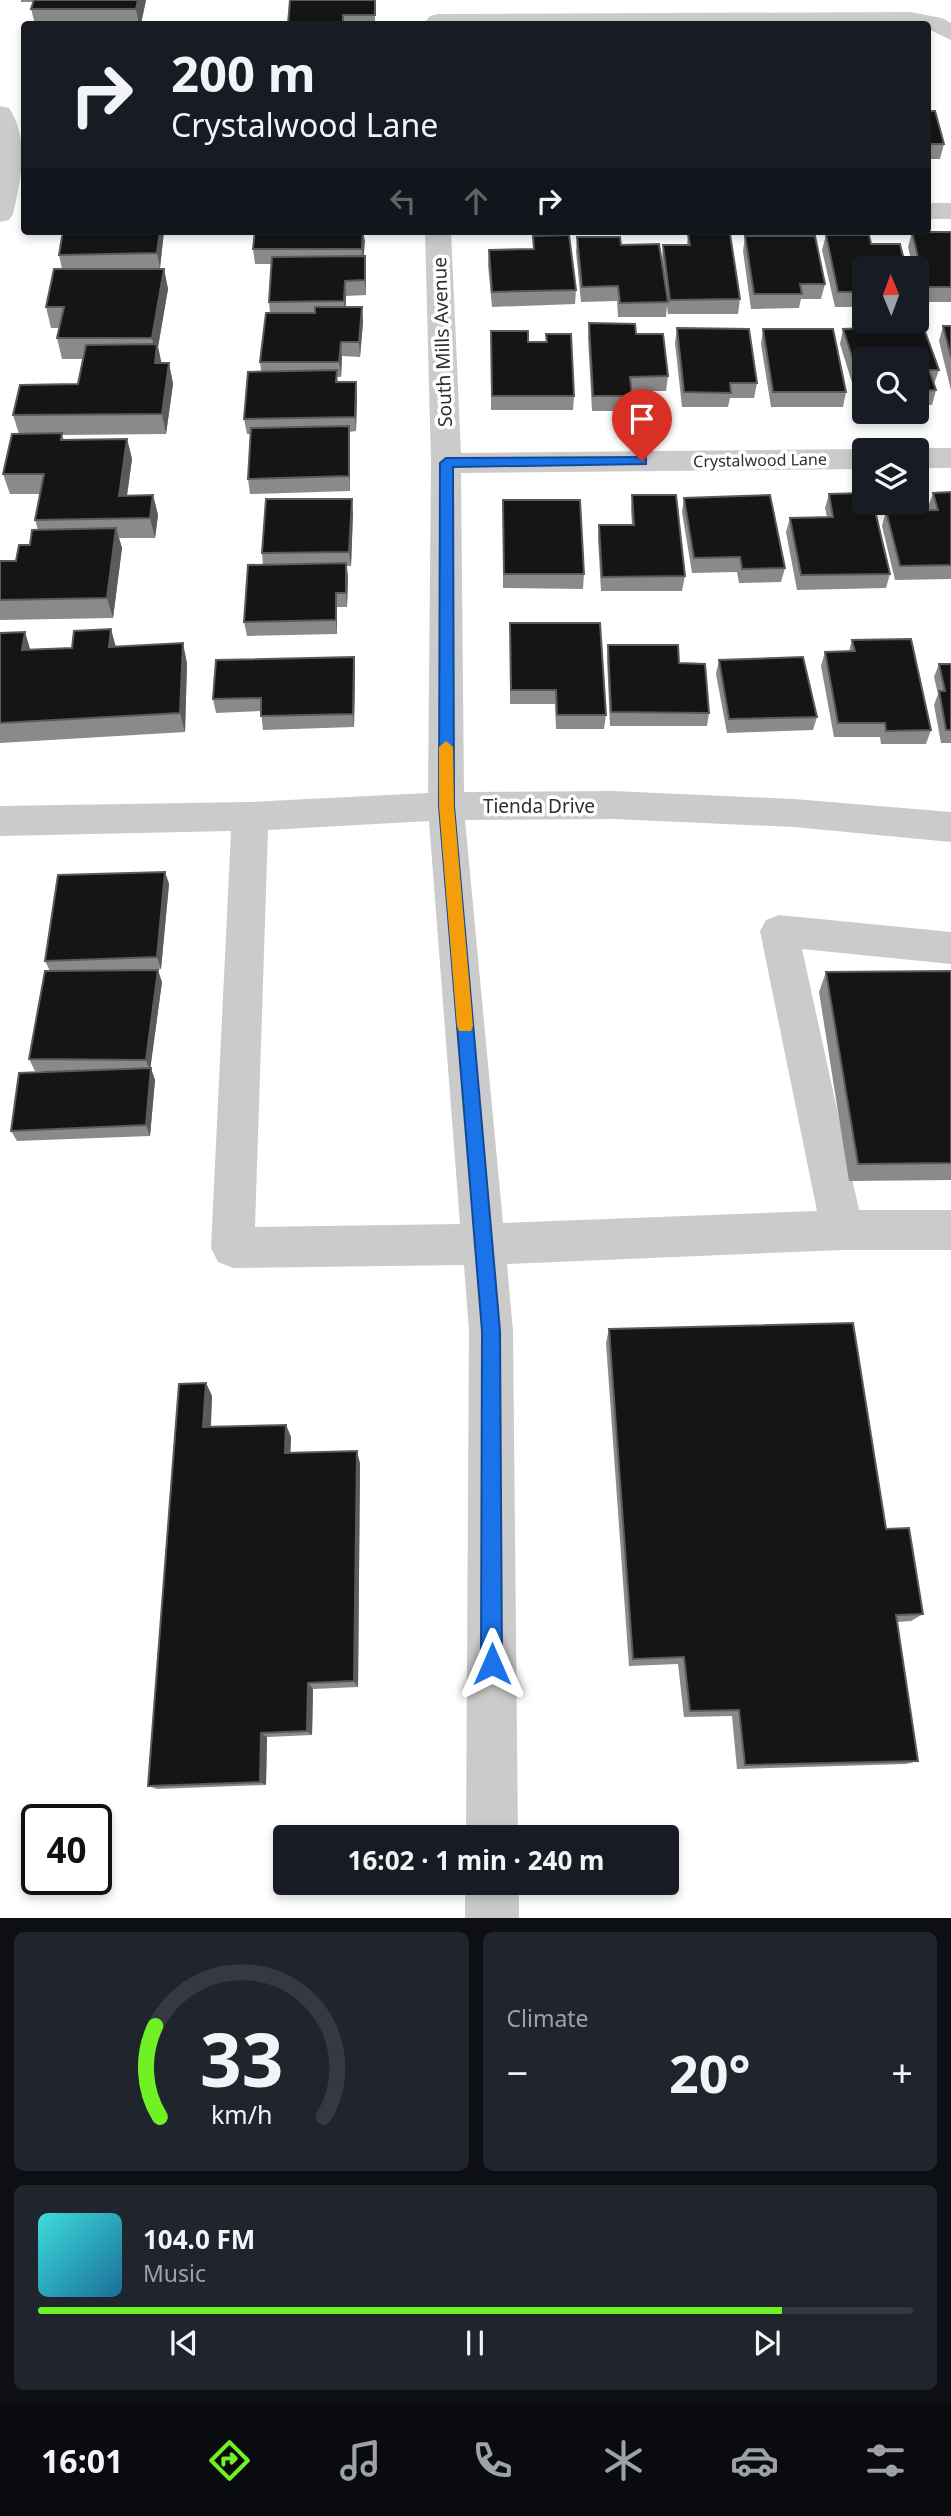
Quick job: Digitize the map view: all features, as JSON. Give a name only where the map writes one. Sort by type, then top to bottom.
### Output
[{"type":"street","points":[[438,15],[917,21]]},
{"type":"street","points":[[0,113],[10,143],[11,159],[0,214]]},
{"type":"street","points":[[931,212],[951,211]]},
{"type":"street","name":"South Mills Avenue","points":[[438,235],[446,463],[446,806],[491,1331],[492,1825]]},
{"type":"street","points":[[929,458],[951,458]]},
{"type":"street","name":"Crystalwood Lane","points":[[446,463],[852,459]]},
{"type":"street","name":"Tienda Drive","points":[[0,821],[250,816],[446,806],[674,806],[951,827]]},
{"type":"street","points":[[250,816],[233,1248],[484,1244],[842,1230],[951,1230]]},
{"type":"street","points":[[842,1230],[779,931],[951,947]]},
{"type":"street","points":[[492,1895],[492,1917]]},
{"type":"building","points":[[34,0],[138,0],[136,9],[31,9]]},
{"type":"building","points":[[290,0],[375,0],[375,15],[343,15],[343,21],[288,21]]},
{"type":"building","points":[[931,111],[935,111],[944,144],[931,144]]},
{"type":"building","points":[[951,232],[951,287],[929,287],[929,256],[918,256],[913,235]]},
{"type":"building","points":[[62,235],[159,235],[157,253],[59,255]]},
{"type":"building","points":[[255,235],[363,235],[362,249],[253,249]]},
{"type":"building","points":[[569,235],[576,290],[492,292],[489,250],[534,249],[533,236]]},
{"type":"building","points":[[688,235],[730,235],[740,299],[670,300],[663,245],[690,245]]},
{"type":"building","points":[[826,235],[869,235],[871,244],[900,244],[903,256],[852,256],[852,292],[838,292]]},
{"type":"building","points":[[745,236],[815,236],[825,284],[800,284],[802,294],[754,294]]},
{"type":"building","points":[[577,237],[620,237],[621,245],[659,244],[668,302],[620,303],[618,286],[582,287]]},
{"type":"building","points":[[365,256],[365,280],[345,281],[344,301],[269,302],[272,257]]},
{"type":"building","points":[[54,269],[164,269],[152,338],[57,338],[64,307],[46,307]]},
{"type":"building","points":[[315,307],[362,307],[359,342],[341,342],[339,362],[260,362],[266,313],[315,313]]},
{"type":"building","points":[[589,323],[635,324],[636,334],[663,334],[668,376],[630,377],[632,396],[593,396]]},
{"type":"building","points":[[943,326],[951,326],[951,357]]},
{"type":"building","points":[[677,328],[749,329],[757,383],[730,383],[731,393],[684,392]]},
{"type":"building","points":[[763,329],[833,329],[846,392],[773,392]]},
{"type":"building","points":[[843,329],[852,329],[852,333],[926,333],[939,370],[929,370],[929,347],[852,347],[852,356]]},
{"type":"building","points":[[491,331],[528,331],[528,342],[547,342],[546,334],[571,334],[574,396],[492,396]]},
{"type":"building","points":[[157,344],[155,363],[169,363],[162,414],[13,415],[20,385],[78,384],[86,345]]},
{"type":"building","points":[[337,370],[336,382],[356,382],[355,417],[244,419],[248,372]]},
{"type":"building","points":[[929,370],[936,390],[929,390]]},
{"type":"building","points":[[349,426],[349,476],[248,479],[251,428]]},
{"type":"building","points":[[62,433],[61,440],[127,439],[119,496],[153,495],[150,518],[35,520],[44,474],[3,474],[12,434]]},
{"type":"building","points":[[951,492],[951,565],[900,566],[887,515],[929,515],[929,510],[938,510],[933,493]]},
{"type":"building","points":[[852,493],[852,515],[876,515],[890,574],[801,575],[790,518],[833,517],[829,494]]},
{"type":"building","points":[[632,495],[676,495],[685,576],[602,577],[599,525],[634,525]]},
{"type":"building","points":[[770,495],[785,568],[742,569],[740,557],[694,558],[684,498]]},
{"type":"building","points":[[266,499],[352,499],[349,552],[262,553]]},
{"type":"building","points":[[503,500],[580,500],[584,574],[504,574]]},
{"type":"building","points":[[116,528],[107,598],[0,600],[0,561],[16,561],[19,545],[30,545],[32,530]]},
{"type":"building","points":[[346,563],[346,593],[336,593],[336,620],[244,622],[248,565]]},
{"type":"building","points":[[510,623],[600,623],[606,715],[557,715],[556,690],[511,690]]},
{"type":"building","points":[[111,629],[109,647],[183,643],[180,713],[0,723],[0,633],[25,632],[22,650],[72,648],[74,631]]},
{"type":"building","points":[[911,639],[931,730],[886,731],[885,723],[838,723],[825,652],[855,651],[852,640]]},
{"type":"building","points":[[608,645],[678,645],[679,663],[705,664],[709,713],[611,712]]},
{"type":"building","points":[[354,657],[353,714],[261,716],[261,698],[213,699],[216,660]]},
{"type":"building","points":[[803,657],[817,717],[729,719],[719,660]]},
{"type":"building","points":[[939,664],[951,664],[951,730],[946,730],[939,691],[945,691]]},
{"type":"building","points":[[165,872],[157,957],[45,961],[58,875]]},
{"type":"building","points":[[158,970],[146,1060],[29,1059],[45,971]]},
{"type":"building","points":[[951,971],[951,1163],[858,1164],[826,972]]},
{"type":"building","points":[[151,1068],[146,1125],[11,1131],[19,1073]]},
{"type":"building","points":[[853,1323],[886,1529],[909,1528],[923,1614],[896,1615],[918,1761],[745,1765],[739,1710],[690,1711],[684,1657],[633,1659],[609,1329]]},
{"type":"building","points":[[206,1383],[203,1427],[286,1425],[285,1453],[357,1451],[354,1681],[308,1683],[307,1731],[261,1733],[260,1782],[148,1786],[179,1384]]},
{"type":"slow traffic","points":[[446,747],[446,806],[465,1026]]},
{"type":"route","points":[[492,1664],[491,1331],[446,806],[446,463],[642,461]]}]
